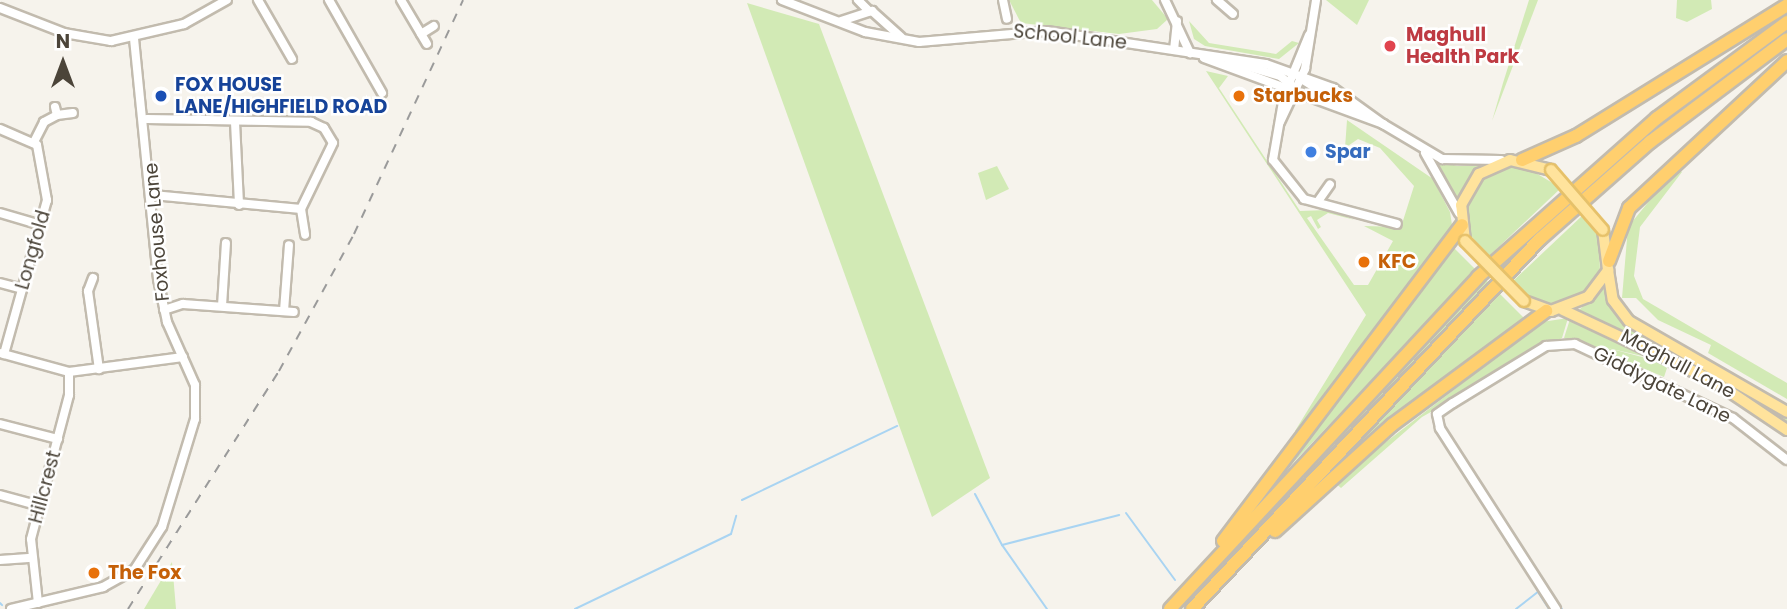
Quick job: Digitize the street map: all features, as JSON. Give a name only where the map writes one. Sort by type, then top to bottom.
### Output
[{"type":"highway","points":[[1522,160],[1576,136],[1787,5]]},
{"type":"highway","points":[[1169,609],[1478,277],[1657,118],[1787,22]]},
{"type":"highway","points":[[1196,605],[1540,239],[1650,142],[1787,39]]},
{"type":"highway","points":[[1608,265],[1629,208],[1787,61]]},
{"type":"highway","points":[[1169,609],[1323,416],[1461,221]]},
{"type":"highway","points":[[1196,605],[1353,457],[1546,311]]},
{"type":"main road","points":[[1501,160],[1522,160],[1551,170],[1603,230],[1608,265],[1588,297],[1563,310],[1546,311],[1524,301],[1465,241],[1461,221],[1471,182],[1501,160]]},
{"type":"main road","name":"Maghull Lane","points":[[1608,265],[1613,300],[1629,321],[1787,412]]},
{"type":"main road","name":"Maghull Lane","points":[[1563,310],[1714,380],[1787,430]]},
{"type":"street","points":[[0,8],[79,37],[134,39],[184,24],[227,0]]},
{"type":"street","points":[[258,0],[292,59]]},
{"type":"street","points":[[329,0],[382,93]]},
{"type":"street","points":[[401,0],[427,44]]},
{"type":"street","name":"School Lane","points":[[782,0],[862,30],[903,38],[1023,30],[1214,56],[1292,71],[1363,119]]},
{"type":"street","points":[[857,0],[863,14],[862,30]]},
{"type":"street","points":[[1003,0],[1007,19]]},
{"type":"street","points":[[1165,0],[1192,54]]},
{"type":"street","points":[[1217,0],[1233,14]]},
{"type":"street","points":[[1280,122],[1303,78],[1316,0]]},
{"type":"street","points":[[863,14],[903,38]]},
{"type":"street","name":"School Lane","points":[[840,21],[863,14]]},
{"type":"street","points":[[1174,51],[1177,21]]},
{"type":"street","points":[[874,33],[881,23]]},
{"type":"street","points":[[421,34],[434,26]]},
{"type":"street","points":[[1310,33],[1292,71],[1273,160],[1298,196],[1397,225]]},
{"type":"street","name":"Foxhouse Lane","points":[[11,609],[124,577],[156,539],[197,410],[183,357],[164,310],[147,119],[134,39]]},
{"type":"street","points":[[271,46],[281,41]]},
{"type":"street","name":"School Lane","points":[[1192,54],[1288,85]]},
{"type":"street","name":"School Lane","points":[[1214,56],[1288,85],[1298,92],[1363,119],[1382,124]]},
{"type":"street","name":"School Lane","points":[[1303,78],[1375,113],[1382,124]]},
{"type":"street","points":[[0,129],[34,142],[44,122],[56,111],[73,113]]},
{"type":"street","points":[[147,119],[311,122],[331,135],[332,151],[301,209],[305,235]]},
{"type":"street","points":[[235,122],[239,205]]},
{"type":"street","points":[[1382,124],[1425,153],[1457,162],[1501,160]]},
{"type":"street","name":"Longfold","points":[[2,353],[41,225],[47,194],[34,142]]},
{"type":"street","points":[[1425,153],[1461,221]]},
{"type":"street","points":[[1319,200],[1330,184]]},
{"type":"street","points":[[153,195],[301,209]]},
{"type":"street","points":[[0,213],[41,225]]},
{"type":"street","points":[[222,306],[221,252],[226,243]]},
{"type":"street","points":[[284,311],[294,256],[289,245]]},
{"type":"street","points":[[93,278],[88,291],[99,369]]},
{"type":"street","points":[[0,283],[22,289]]},
{"type":"street","points":[[164,310],[183,304],[294,312]]},
{"type":"street","name":"Giddygate Lane","points":[[1556,609],[1440,428],[1437,414],[1453,402],[1546,346],[1575,344],[1700,401],[1787,460]]},
{"type":"street","points":[[2,353],[69,372],[183,357]]},
{"type":"street","name":"Hillcrest","points":[[38,603],[32,558],[40,506],[58,439],[69,372]]},
{"type":"street","points":[[0,424],[58,439]]},
{"type":"street","points":[[0,495],[40,506]]},
{"type":"street","points":[[0,560],[32,558]]},
{"type":"green space","points":[[1009,0],[1152,0],[1168,19],[1157,29],[1119,34],[1021,23]]},
{"type":"green space","points":[[1326,0],[1369,0],[1357,25]]},
{"type":"green space","points":[[1529,0],[1538,0],[1492,121],[1503,83]]},
{"type":"green space","points":[[1677,0],[1711,0],[1712,9],[1687,22],[1676,18]]},
{"type":"green space","points":[[747,3],[819,24],[990,478],[932,517]]},
{"type":"green space","points":[[1189,21],[1209,43],[1276,54],[1292,41],[1299,43],[1279,59],[1205,46],[1194,39]]},
{"type":"green space","points":[[1787,30],[1787,34],[1584,188],[1684,105]]},
{"type":"green space","points":[[1206,71],[1228,76],[1219,88],[1300,211],[1328,210],[1355,220],[1328,213],[1317,220],[1321,227],[1318,229],[1311,216],[1307,218],[1354,285],[1368,285],[1393,241],[1364,226],[1401,227],[1414,186],[1380,148],[1358,139],[1345,148],[1347,120],[1433,179],[1450,212],[1452,225],[1439,251],[1397,298],[1302,434],[1295,431],[1366,315]]},
{"type":"green space","points":[[1441,161],[1457,166],[1480,166],[1457,197],[1437,165]]},
{"type":"green space","points":[[1519,163],[1561,188],[1488,257],[1469,233],[1466,206],[1480,179]]},
{"type":"green space","points":[[997,166],[1009,189],[986,200],[978,173]]},
{"type":"green space","points":[[1676,168],[1682,172],[1640,227],[1634,276],[1643,299],[1787,383],[1787,399],[1708,353],[1711,345],[1658,320],[1636,298],[1622,298],[1628,227]]},
{"type":"green space","points":[[1584,214],[1599,235],[1600,273],[1582,295],[1555,304],[1534,301],[1512,282]]},
{"type":"green space","points":[[1454,248],[1476,270],[1274,483],[1438,262]]},
{"type":"green space","points":[[1486,280],[1489,283],[1319,465],[1314,460]]},
{"type":"green space","points":[[1606,286],[1614,311],[1630,327],[1787,417],[1787,425],[1709,373],[1579,310]]},
{"type":"green space","points":[[1500,294],[1525,319],[1329,475],[1370,429]]},
{"type":"green space","points":[[1568,318],[1562,338],[1422,417],[1341,488],[1334,482],[1542,322]]},
{"type":"green space","points":[[1570,319],[1651,357],[1651,358],[1564,338]]},
{"type":"green space","points":[[1570,338],[1661,362],[1668,365],[1664,377]]},
{"type":"green space","points":[[172,562],[176,609],[144,609]]},
{"type":"waterway","points":[[742,500],[897,426]]},
{"type":"waterway","points":[[975,494],[1002,545]]},
{"type":"waterway","points":[[1126,513],[1175,580]]},
{"type":"waterway","points":[[1047,609],[1002,545],[1119,515]]},
{"type":"waterway","points":[[575,609],[731,534],[736,516]]},
{"type":"waterway","points":[[1511,530],[1562,609]]},
{"type":"waterway","points":[[1516,609],[1538,592],[1549,609]]},
{"type":"railway","points":[[128,609],[279,371],[354,234],[463,0]]},
{"type":"place","name":"Maghull Health Park","points":[[1390,46]]},
{"type":"place","name":"FOX HOUSE LANE/HIGHFIELD ROAD","points":[[161,96]]},
{"type":"place","name":"Starbucks","points":[[1239,96]]},
{"type":"place","name":"Spar","points":[[1311,152]]},
{"type":"place","name":"KFC","points":[[1364,262]]},
{"type":"place","name":"The Fox","points":[[94,573]]}]
